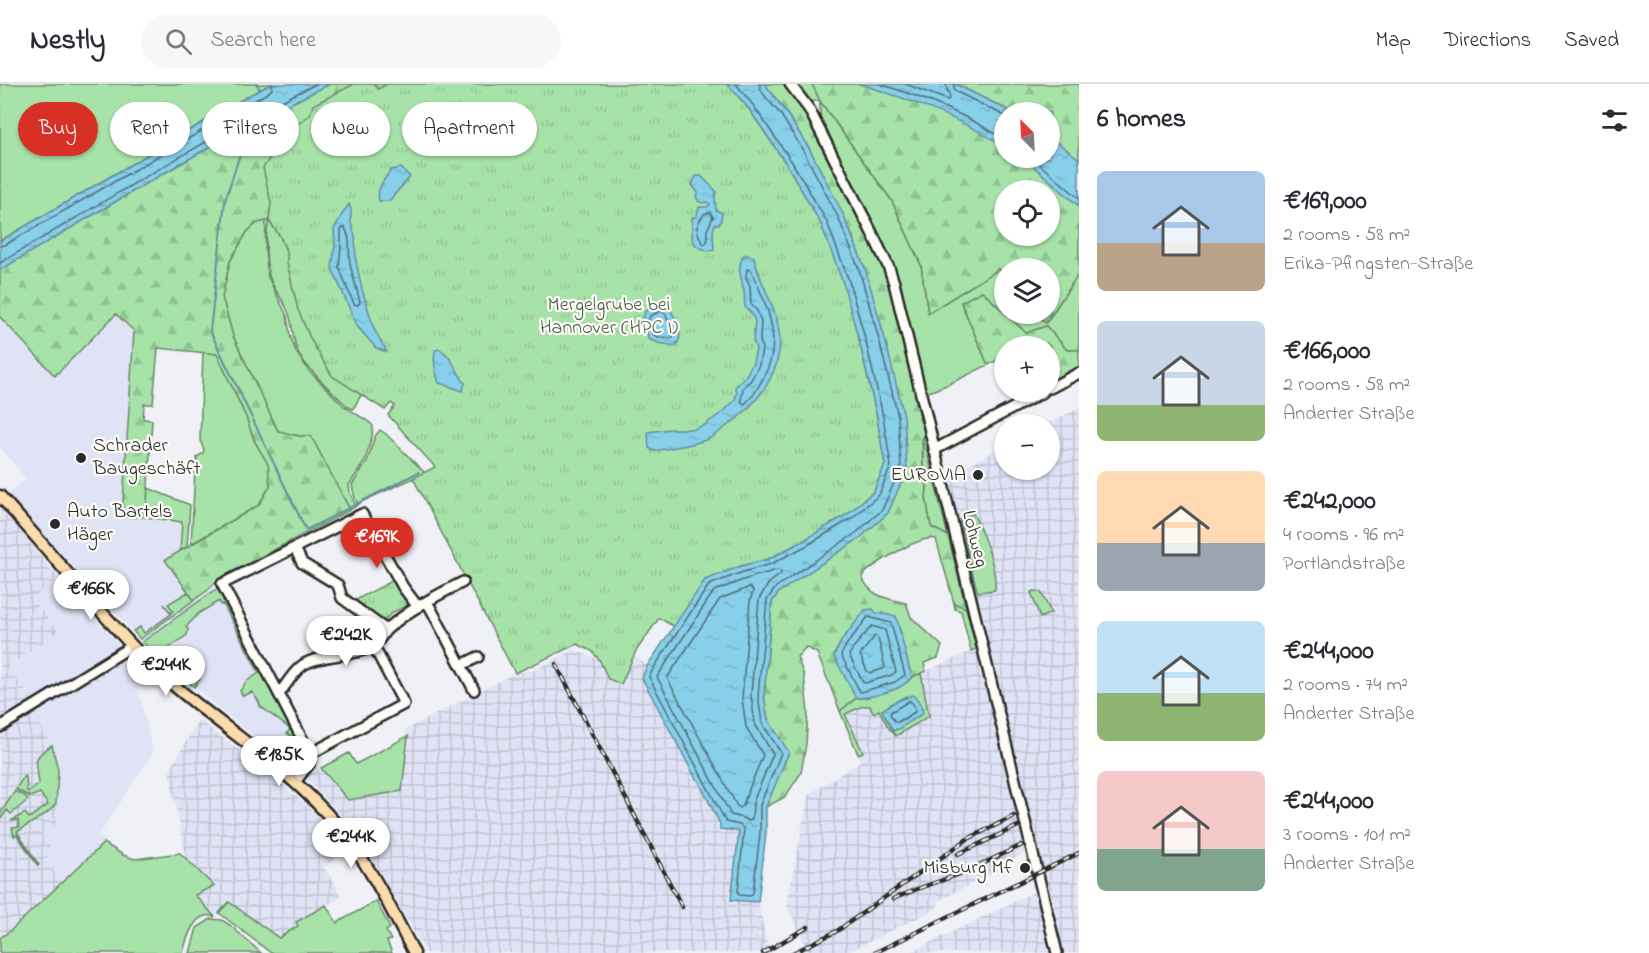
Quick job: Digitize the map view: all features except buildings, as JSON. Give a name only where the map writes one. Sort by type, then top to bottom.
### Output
[{"type":"main road","points":[[0,496],[132,646],[190,699],[295,782],[336,824],[376,882],[414,953]]},
{"type":"street","name":"Lohweg","points":[[790,84],[809,109],[889,268],[901,309],[1057,953]]},
{"type":"street","points":[[1060,383],[1079,373]]},
{"type":"street","points":[[934,450],[1024,402]]},
{"type":"street","points":[[295,782],[309,764],[309,754],[222,584],[362,514],[403,587],[422,605],[430,607],[474,690]]},
{"type":"street","points":[[295,548],[302,563],[338,585],[342,598],[386,630]]},
{"type":"street","points":[[279,694],[296,672],[307,663],[364,650],[373,645],[398,620],[462,582]]},
{"type":"street","points":[[309,754],[404,704],[373,645]]},
{"type":"street","points":[[0,728],[132,646]]},
{"type":"street","points":[[462,665],[478,657]]},
{"type":"shaded area","points":[[116,313],[134,331],[122,517],[146,517],[183,522],[180,550],[166,560],[194,600],[214,584],[220,590],[305,754],[297,771],[224,713],[142,642],[7,493],[26,479],[0,447],[0,318]]},
{"type":"shaded area","points":[[1079,408],[1079,953],[909,953],[1034,892],[1026,851],[985,877],[940,900],[936,909],[846,953],[809,953],[787,906],[808,795],[859,762],[860,759],[840,711],[856,698],[865,698],[976,649],[927,486],[994,452],[994,480],[1060,480],[1060,418]]},
{"type":"shaded area","points":[[0,507],[58,577],[32,600],[59,631],[8,666],[31,699],[121,648],[123,663],[34,716],[52,745],[58,770],[56,824],[42,834],[53,853],[46,860],[63,882],[0,938]]},
{"type":"shaded area","points":[[58,577],[121,648],[31,700],[8,666],[53,635],[31,600]]},
{"type":"shaded area","points":[[574,650],[622,668],[634,655],[647,666],[642,678],[698,780],[720,828],[739,831],[731,900],[758,902],[769,953],[426,953],[366,848],[347,822],[307,779],[308,775],[349,753],[356,764],[407,736],[405,730],[515,673],[534,670]]},
{"type":"shaded area","points":[[123,663],[136,678],[153,753],[99,835],[107,840],[63,882],[46,859],[42,834],[57,798],[34,716]]},
{"type":"shaded area","points":[[199,720],[262,767],[298,798],[324,822],[347,850],[324,867],[342,897],[297,921],[298,925],[279,938],[229,902],[215,917],[194,895],[214,885],[186,859],[169,770]]},
{"type":"green space","points":[[0,84],[271,84],[238,102],[202,102],[202,123],[190,130],[190,102],[110,102],[110,156],[146,156],[0,241]]},
{"type":"green space","points":[[330,84],[390,84],[379,102],[311,102],[311,156],[346,156],[287,253],[280,236],[269,221],[257,223],[247,232],[230,261],[222,297],[233,336],[278,431],[311,436],[350,510],[218,579],[194,600],[165,560],[259,505],[270,486],[268,464],[255,442],[217,354],[158,348],[153,404],[144,404],[143,419],[152,420],[146,517],[122,517],[134,331],[116,314],[55,376],[0,318],[0,270],[202,151],[202,156],[299,156],[299,102],[294,102]]},
{"type":"green space","name":"Mergelgrube bei Hannover (HPC I)","points":[[354,84],[374,84],[378,89],[387,84],[727,84],[749,109],[787,165],[821,224],[844,283],[877,417],[885,465],[874,491],[849,513],[803,541],[768,559],[741,566],[705,580],[675,627],[659,618],[636,651],[621,684],[608,679],[600,661],[592,651],[577,644],[515,673],[413,478],[435,467],[388,415],[395,406],[391,403],[385,410],[332,376],[311,340],[298,310],[287,263],[287,253],[280,236],[269,221],[271,203],[263,168],[271,156],[299,156],[299,123],[311,112],[311,156],[390,156],[390,102],[319,102]]},
{"type":"green space","points":[[765,84],[784,84],[817,130],[872,240],[893,291],[921,410],[919,419],[925,430],[922,441],[923,469],[931,527],[948,536],[966,608],[954,603],[936,539],[919,541],[909,546],[886,558],[862,576],[869,588],[879,596],[906,603],[911,617],[942,646],[938,658],[924,663],[926,671],[912,677],[909,667],[852,628],[834,655],[856,698],[840,711],[817,653],[806,647],[797,657],[804,676],[808,713],[801,773],[785,797],[766,807],[788,752],[768,720],[764,696],[772,602],[779,592],[860,538],[907,469],[855,241],[809,148]]},
{"type":"green space","points":[[794,84],[812,84],[820,100],[812,102]]},
{"type":"green space","points":[[812,84],[860,84],[911,100],[945,114],[994,140],[994,168],[1036,168],[1049,180],[994,180],[994,246],[1060,246],[1060,189],[1079,206],[1079,273],[1060,302],[1060,258],[994,258],[994,272],[928,313],[921,265],[892,201],[820,101]]},
{"type":"green space","points":[[955,84],[1079,84],[1079,159],[1060,145],[1060,102],[994,103]]},
{"type":"green space","points":[[820,101],[892,201],[921,265],[928,313],[994,272],[994,302],[982,291],[961,303],[988,365],[924,394],[894,269],[823,130]]},
{"type":"green space","points":[[266,221],[265,251],[268,277],[287,316],[296,352],[309,371],[344,406],[373,426],[365,461],[349,485],[356,506],[350,510],[311,437],[278,431],[233,336],[222,297],[230,261],[247,232],[257,223]]},
{"type":"green space","points":[[269,221],[367,385],[353,409],[347,406],[318,377],[299,354],[289,314],[269,275],[266,252]]},
{"type":"green space","points":[[1079,273],[1079,350],[1067,350],[1060,342],[1060,336],[1055,336],[1046,326],[1026,333],[1017,324],[1060,324],[1060,302]]},
{"type":"green space","points":[[982,291],[994,302],[994,324],[1017,324],[1026,333],[1046,326],[1055,336],[994,336],[994,362],[988,365],[961,302]]},
{"type":"green space","points":[[1060,342],[1067,350],[1079,350],[1079,369],[1060,379]]},
{"type":"green space","points":[[203,352],[217,354],[255,442],[269,464],[270,486],[259,505],[191,544],[195,471],[197,457],[204,450],[200,440]]},
{"type":"green space","points":[[380,430],[425,473],[358,505],[352,485],[367,462],[375,436]]},
{"type":"green space","points":[[923,436],[927,437],[928,444],[925,444],[948,536],[931,527],[923,469]]},
{"type":"green space","points":[[148,488],[190,505],[187,547],[180,550],[182,522],[146,517]]},
{"type":"green space","points":[[973,513],[992,560],[995,590],[978,592],[975,583],[960,520]]},
{"type":"green space","points":[[394,580],[411,603],[393,612],[381,623],[354,603],[359,598]]},
{"type":"green space","points":[[215,590],[220,590],[297,734],[296,740],[287,733],[290,729],[260,706],[252,692],[243,696],[240,691],[246,682],[259,673],[223,604],[221,605],[219,601],[199,613],[186,627],[187,635],[162,653],[162,658],[200,679],[194,687],[142,642]]},
{"type":"green space","points":[[188,592],[194,600],[140,639],[133,631],[140,627],[144,633],[171,614],[164,604],[171,613],[173,611],[168,604]]},
{"type":"green space","points":[[1031,592],[1042,594],[1051,613],[1040,618]]},
{"type":"green space","points":[[954,603],[966,608],[976,649],[971,651],[961,611],[955,609]]},
{"type":"green space","points":[[921,673],[929,716],[896,736],[879,710],[873,713],[870,706],[863,706],[845,714],[863,752],[858,754],[840,711],[856,698],[865,698],[898,688]],"holes":[[[906,696],[922,714],[893,731],[882,710]]]},
{"type":"green space","points":[[408,736],[402,791],[348,800],[321,768],[349,753],[356,764]]},
{"type":"green space","points":[[52,745],[58,770],[56,804],[47,813],[17,832],[38,866],[17,835],[14,836],[12,828],[19,827],[18,820],[11,821],[25,813],[29,818],[48,805],[40,793],[30,797],[16,789],[24,776],[27,792],[39,784],[36,761],[40,754]]},
{"type":"green space","points":[[291,752],[304,752],[304,763],[297,771],[283,760]]},
{"type":"green space","points":[[15,791],[28,800],[11,814],[7,810],[0,820],[0,814]]},
{"type":"green space","points":[[104,843],[123,855],[135,859],[180,853],[214,886],[195,895],[215,917],[208,915],[197,921],[189,934],[183,953],[0,953],[0,938]]},
{"type":"green space","points":[[376,901],[390,928],[386,931],[391,940],[387,941],[392,953],[271,953],[219,913],[229,902],[279,938],[298,926],[296,922],[326,905],[337,923]]},
{"type":"green space","points":[[211,919],[222,920],[230,925],[261,953],[190,953],[197,928]]},
{"type":"water","points":[[271,84],[330,84],[294,102],[238,102]]},
{"type":"water","points":[[727,84],[765,84],[809,148],[843,214],[865,268],[884,335],[904,416],[907,469],[888,513],[860,538],[779,592],[772,602],[764,696],[768,720],[789,752],[766,807],[766,833],[758,902],[731,900],[739,831],[720,829],[720,824],[698,780],[642,678],[647,666],[705,580],[741,566],[769,559],[849,513],[874,491],[885,465],[877,417],[860,344],[843,283],[821,224],[787,165],[749,109]]},
{"type":"water","points":[[860,84],[955,84],[994,103],[994,141],[971,127]]},
{"type":"water","points":[[202,123],[202,151],[0,270],[0,241],[146,156],[190,156],[190,130]]},
{"type":"water","points":[[1060,145],[1079,159],[1079,206],[1060,189],[1060,180],[1049,180],[1036,168],[1060,168]]},
{"type":"water","points":[[401,168],[410,177],[389,201],[379,201],[380,188],[386,177],[391,170]]},
{"type":"water","points":[[696,176],[701,176],[716,191],[716,210],[722,213],[720,224],[715,224],[713,231],[714,250],[708,251],[696,246],[692,237],[692,218],[697,216],[699,207],[707,207],[710,204],[698,201],[696,196],[698,193],[692,185]]},
{"type":"water","points":[[349,204],[362,289],[374,329],[387,352],[376,348],[357,326],[332,268],[335,245],[334,229]]},
{"type":"water","points":[[744,255],[754,257],[777,321],[780,346],[772,375],[765,388],[746,410],[714,436],[695,443],[654,451],[649,448],[648,432],[694,429],[704,425],[723,412],[735,400],[737,392],[735,387],[746,376],[753,362],[756,349],[753,341],[755,321],[745,307],[740,270],[740,263]]},
{"type":"water","points":[[667,304],[680,331],[675,346],[648,339],[642,324],[645,311]]},
{"type":"water","points":[[439,349],[451,360],[465,383],[463,391],[439,383],[434,359],[435,350]]},
{"type":"water","points":[[873,609],[876,613],[896,616],[912,677],[901,686],[887,692],[856,698],[834,656],[842,640],[865,610]]},
{"type":"water","points":[[912,695],[920,704],[922,714],[893,731],[882,710]]},
{"type":"waterway","points":[[257,84],[260,90]]},
{"type":"waterway","points":[[239,156],[225,201],[210,331],[306,530],[419,472]]},
{"type":"railway","points":[[556,664],[682,907]]},
{"type":"railway","points":[[793,953],[837,931],[966,840],[1014,816]]},
{"type":"railway","points":[[958,854],[1018,826]]},
{"type":"railway","points":[[980,865],[1022,845]]},
{"type":"railway","points":[[874,953],[1079,853]]},
{"type":"railway","points":[[893,899],[960,874]]},
{"type":"railway","points":[[763,953],[808,927]]},
{"type":"place","name":"Schrader Baugeschäft","points":[[81,458]]},
{"type":"place","name":"EUROVIA","points":[[978,475]]},
{"type":"place","name":"Auto Bartels Häger","points":[[55,524]]},
{"type":"place","name":"Misburg Mf","points":[[1025,868]]}]
